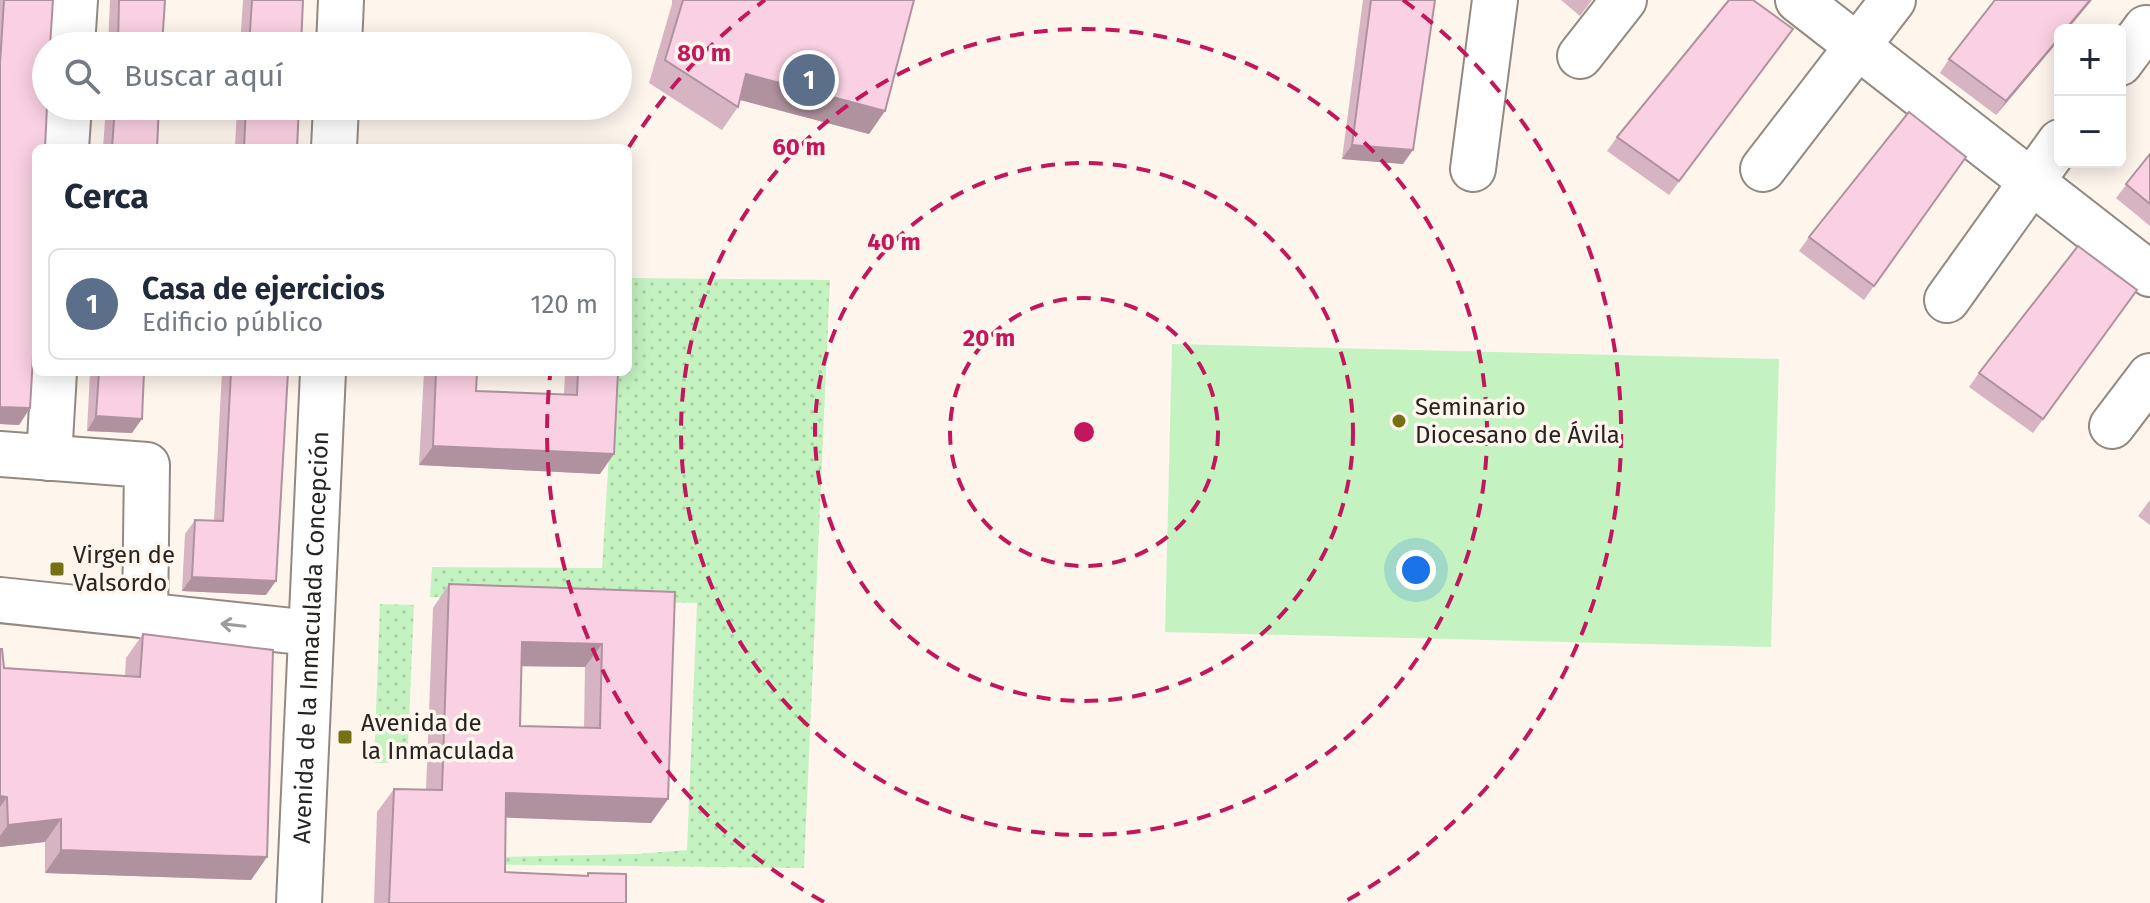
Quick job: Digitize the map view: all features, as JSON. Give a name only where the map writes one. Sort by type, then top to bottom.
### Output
[{"type":"street","points":[[73,32],[75,0]]},
{"type":"street","points":[[340,32],[341,0]]},
{"type":"street","points":[[1473,169],[1495,0]]},
{"type":"street","points":[[1580,56],[1624,0]]},
{"type":"street","points":[[1798,0],[2150,274]]},
{"type":"street","points":[[1763,169],[1893,0]]},
{"type":"street","points":[[2126,55],[2146,28]]},
{"type":"street","points":[[66,144],[68,120]]},
{"type":"street","points":[[334,144],[335,120]]},
{"type":"street","points":[[1947,300],[2054,150]]},
{"type":"street","points":[[49,458],[54,376]]},
{"type":"street","name":"Avenida de la Inmaculada Concepción","points":[[299,903],[323,376]]},
{"type":"street","points":[[2112,426],[2150,376]]},
{"type":"street","points":[[0,454],[147,465],[145,616]]},
{"type":"street","points":[[0,600],[311,633]]},
{"type":"green space","points":[[632,278],[830,280],[804,868],[447,864],[448,858],[687,850],[697,603],[430,597],[432,567],[602,568],[614,376],[632,376]]},
{"type":"green space","points":[[1172,344],[1779,359],[1771,647],[1165,632]]},
{"type":"green space","points":[[380,604],[414,605],[408,745],[390,744],[389,763],[374,763]]},
{"type":"building","points":[[4,0],[53,0],[51,32],[32,32],[32,120],[46,120],[45,144],[32,144],[30,408],[0,407],[0,64]]},
{"type":"building","points":[[119,0],[165,0],[163,32],[118,32]]},
{"type":"building","points":[[252,0],[303,0],[302,32],[250,32]]},
{"type":"building","points":[[683,0],[914,0],[885,111],[746,74],[738,107],[665,60]]},
{"type":"building","points":[[1371,0],[1435,0],[1413,150],[1352,145]]},
{"type":"building","points":[[1729,0],[1753,0],[1793,29],[1679,181],[1617,137]]},
{"type":"building","points":[[1995,0],[2090,0],[2070,24],[2054,24],[2054,44],[2006,101],[1949,59]]},
{"type":"building","points":[[1909,112],[1966,157],[1874,286],[1809,237]]},
{"type":"building","points":[[114,120],[158,120],[157,144],[112,144]]},
{"type":"building","points":[[245,120],[298,120],[297,144],[244,144]]},
{"type":"building","points":[[2150,154],[2150,204],[2126,184]]},
{"type":"building","points":[[2078,246],[2137,290],[2043,419],[1979,373]]},
{"type":"building","points":[[99,376],[144,376],[142,419],[96,416]]},
{"type":"building","points":[[231,376],[288,376],[276,581],[192,577],[195,520],[223,521]]},
{"type":"building","points":[[436,376],[477,376],[476,391],[577,395],[578,376],[618,376],[614,454],[433,446]]},
{"type":"building","points":[[449,584],[675,592],[668,799],[506,793],[505,872],[588,876],[588,873],[626,874],[626,903],[389,903],[394,789],[442,790]],"holes":[[[522,642],[602,644],[600,728],[520,726]]]},
{"type":"building","points":[[143,634],[273,650],[267,857],[61,850],[61,819],[8,825],[7,797],[0,796],[0,649],[4,668],[140,677]]},
{"type":"place","name":"Casa de ejercicios","points":[[809,80]]},
{"type":"place","name":"Seminario Diocesano de Ávila","points":[[1399,421]]},
{"type":"place","name":"Virgen de Valsordo","points":[[57,569]]},
{"type":"place","name":"Avenida de la Inmaculada","points":[[345,737]]}]
